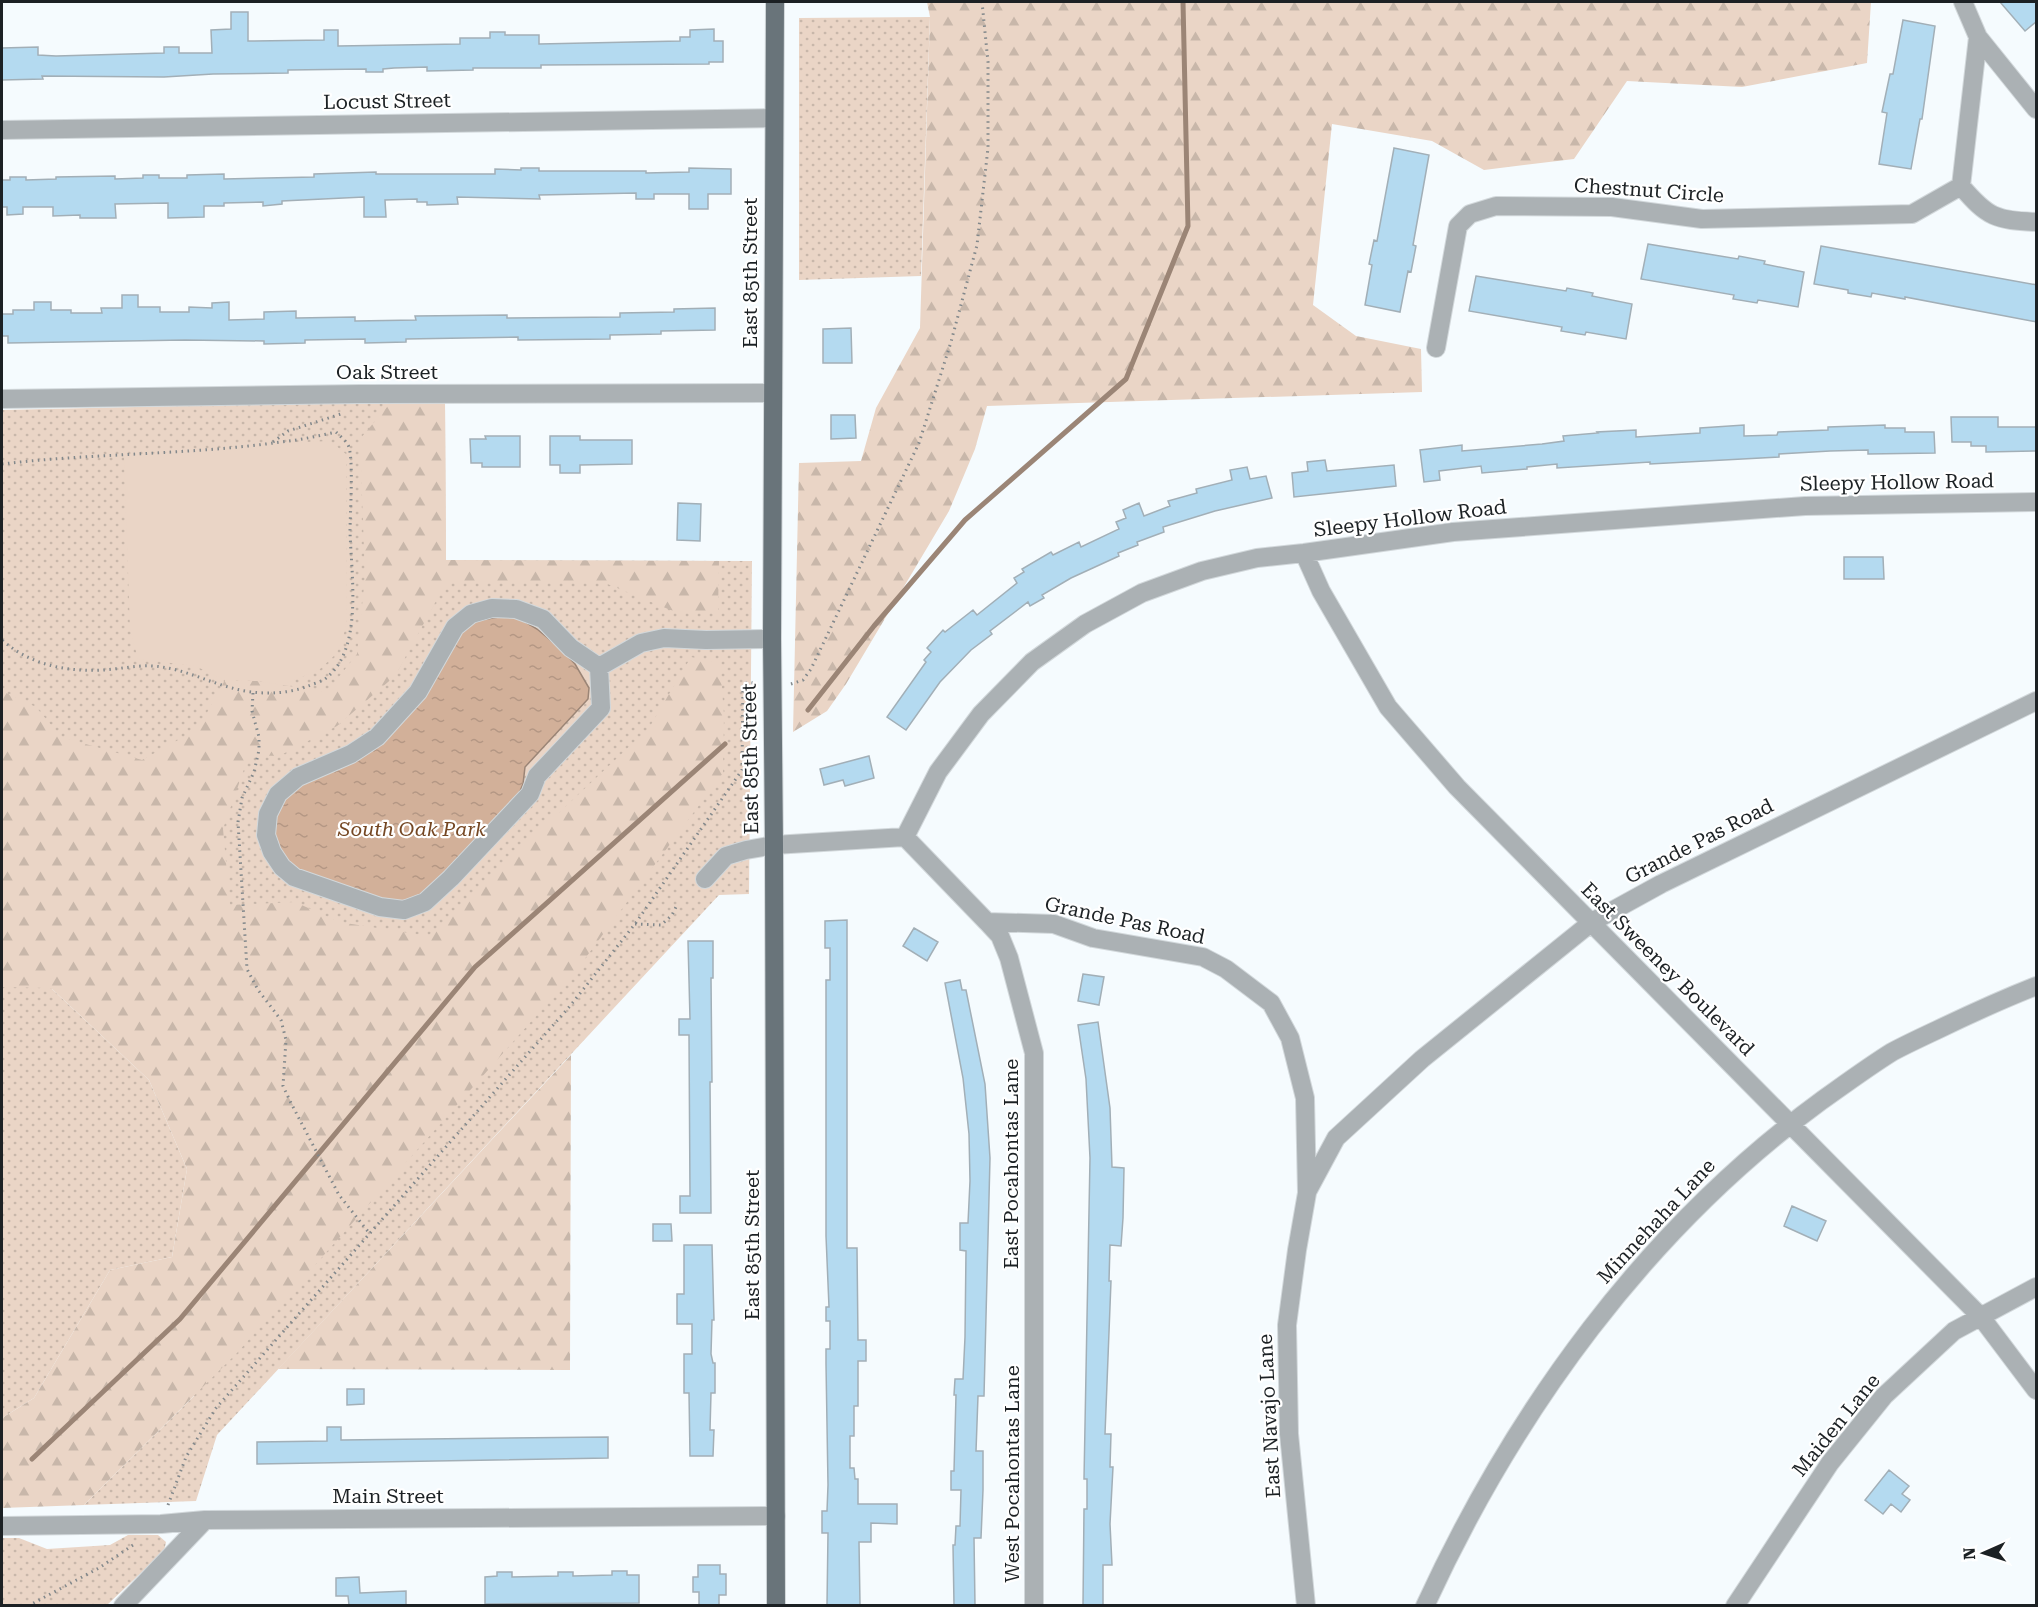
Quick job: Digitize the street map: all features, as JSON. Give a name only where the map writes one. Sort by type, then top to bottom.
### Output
[{"type":"main road","name":"East 85th Street","points":[[775,2],[771,639],[774,845],[776,1605]]},
{"type":"street","points":[[1963,2],[1978,37],[2037,109]]},
{"type":"street","points":[[1978,37],[1961,186],[1979,208],[2005,220],[2037,222]]},
{"type":"street","name":"Locust Street","points":[[2,130],[774,118]]},
{"type":"street","name":"Chestnut Circle","points":[[1437,348],[1458,226],[1470,214],[1496,206],[1612,207],[1702,219],[1912,214],[1961,186]]},
{"type":"street","name":"Oak Street","points":[[2,399],[360,394],[772,393]]},
{"type":"street","name":"Sleepy Hollow Road","points":[[905,837],[938,772],[981,714],[1032,662],[1084,624],[1142,593],[1202,571],[1257,558],[1453,532],[1793,507],[2037,502]]},
{"type":"street","name":"East Sweeney Boulevard","points":[[1304,553],[1321,591],[1388,707],[1457,787],[1561,895],[1592,922],[1980,1317],[2037,1390]]},
{"type":"street","points":[[492,608],[516,609],[543,619],[571,648],[599,667],[601,708],[537,776],[530,794],[451,878],[424,902],[404,910],[380,907],[294,877],[282,867],[272,852],[266,835],[268,814],[278,794],[298,777],[351,754],[377,737],[417,692],[455,627],[471,614],[492,608]]},
{"type":"street","points":[[599,667],[641,643],[664,638],[771,639]]},
{"type":"street","name":"Grande Pas Road","points":[[1385,1093],[1422,1059],[1592,922],[1661,884],[2037,701]]},
{"type":"street","points":[[705,879],[726,856],[774,845],[905,837],[987,922]]},
{"type":"street","name":"Grande Pas Road","points":[[987,922],[1054,924],[1093,938],[1203,957],[1226,969],[1271,1003],[1290,1038]]},
{"type":"street","name":"East Pocahontas Lane","points":[[987,922],[1000,936],[1009,958],[1034,1053],[1034,1343]]},
{"type":"street","name":"Minnehaha Lane","points":[[1425,1605],[1453,1546],[1500,1460],[1554,1378],[1613,1300],[1677,1226],[1724,1180],[1790,1124],[1893,1052],[1994,1002],[2037,986]]},
{"type":"street","name":"East Navajo Lane","points":[[1290,1038],[1305,1098],[1307,1193],[1287,1325],[1288,1434],[1309,1604]]},
{"type":"street","name":"East Navajo Lane","points":[[1307,1193],[1336,1138],[1385,1093]]},
{"type":"street","name":"Maiden Lane","points":[[1735,1605],[1830,1463],[1884,1396],[1954,1331],[2037,1287]]},
{"type":"street","name":"West Pocahontas Lane","points":[[1034,1343],[1034,1605]]},
{"type":"street","name":"Main Street","points":[[2,1526],[161,1524],[205,1520],[776,1516]]},
{"type":"street","points":[[123,1605],[205,1520]]},
{"type":"path","points":[[793,684],[803,680],[812,669],[919,443],[951,342],[977,245],[988,148],[988,62],[982,2]]},
{"type":"path","points":[[272,443],[288,430],[361,408],[360,394]]},
{"type":"path","points":[[2,464],[43,459],[272,443],[336,432],[348,444],[352,454],[350,490],[353,616],[348,644],[336,667],[324,679],[297,691],[253,693],[181,670],[153,666],[66,670],[32,660],[2,640]]},
{"type":"path","points":[[216,1408],[570,1006],[634,924],[742,770],[743,683],[749,683]]},
{"type":"path","points":[[253,693],[252,711],[259,737],[259,750],[254,772],[242,798],[238,822],[247,969],[258,990],[281,1020],[286,1040],[284,1086],[291,1103],[339,1195],[369,1234]]},
{"type":"path","points":[[634,924],[661,925],[672,915],[676,907]]},
{"type":"green space","points":[[927,2],[1871,2],[1867,63],[1742,87],[1627,81],[1574,159],[1484,170],[1432,141],[1332,124],[1313,305],[1356,336],[1421,349],[1422,392],[987,406],[975,449],[949,511],[846,684],[827,711],[793,732],[799,463],[861,461],[876,408],[920,328],[930,17]]},
{"type":"green space","points":[[930,17],[921,276],[799,280],[799,18]]},
{"type":"green space","name":"South Oak Park","points":[[392,401],[445,402],[446,560],[752,561],[749,894],[719,895],[217,1435],[196,1501],[84,1505],[194,1396],[195,990],[52,989],[149,1080],[187,1169],[172,1257],[110,1270],[34,1398],[2,1418],[2,410]]},
{"type":"green space","points":[[392,401],[445,402],[446,560],[719,561],[718,611],[673,611],[605,583],[447,581],[395,676],[337,726],[279,756],[249,755],[223,829],[230,905],[295,902],[339,922],[428,936],[649,728],[691,657],[720,663],[724,715],[723,773],[575,972],[237,1353],[84,1505],[2,1508],[2,1418],[34,1398],[110,1270],[172,1257],[187,1169],[149,1080],[51,988],[2,987],[2,691],[36,707],[61,737],[142,760],[198,729],[225,680],[257,681],[327,692],[357,654],[365,577],[360,439]]},
{"type":"green space","points":[[330,441],[346,454],[347,620],[336,654],[319,670],[282,685],[257,681],[225,680],[195,666],[138,659],[130,629],[124,456]]},
{"type":"green space","points":[[571,1055],[570,1370],[278,1369]]},
{"type":"green space","points":[[128,1535],[158,1535],[166,1542],[164,1551],[107,1605],[2,1606],[2,1538],[19,1538],[47,1549],[110,1545]]},
{"type":"water","points":[[499,617],[519,618],[537,629],[575,664],[589,688],[588,699],[525,767],[523,784],[518,796],[442,879],[408,903],[388,904],[297,873],[284,860],[274,832],[276,814],[286,795],[305,781],[348,764],[459,634],[475,621]]},
{"type":"building","points":[[2000,2],[2037,2],[2037,21],[2025,31]]},
{"type":"building","points":[[231,12],[248,12],[248,41],[324,40],[324,30],[338,30],[338,46],[460,44],[460,38],[490,38],[490,32],[505,32],[505,35],[539,35],[539,44],[680,41],[680,37],[690,37],[690,30],[714,29],[714,41],[723,41],[723,62],[541,65],[541,68],[427,71],[427,67],[383,69],[383,72],[366,72],[366,69],[288,70],[288,73],[164,77],[42,76],[43,79],[2,80],[2,48],[38,47],[38,55],[56,56],[164,53],[164,47],[179,47],[179,53],[212,53],[211,30],[231,29]]},
{"type":"building","points":[[1903,20],[1935,26],[1922,119],[1920,119],[1911,169],[1879,164],[1887,113],[1882,112],[1890,74],[1893,74]]},
{"type":"building","points":[[1394,148],[1429,155],[1413,245],[1416,246],[1411,272],[1408,271],[1400,312],[1365,305],[1372,265],[1369,264],[1374,240],[1377,241]]},
{"type":"building","points":[[521,168],[539,168],[539,171],[646,171],[646,173],[689,172],[689,168],[731,169],[731,194],[708,194],[708,209],[689,209],[689,194],[654,194],[654,199],[636,199],[636,193],[539,195],[540,199],[457,197],[458,204],[427,205],[427,202],[417,202],[417,199],[385,200],[386,217],[364,217],[364,197],[282,201],[282,204],[263,206],[263,202],[224,203],[224,206],[204,206],[204,217],[168,218],[168,203],[115,204],[116,218],[80,218],[80,215],[53,216],[53,207],[23,207],[23,214],[7,215],[7,207],[2,207],[2,180],[10,180],[10,177],[26,177],[26,180],[56,179],[56,177],[143,178],[143,175],[159,175],[159,178],[187,178],[187,175],[224,174],[224,179],[314,177],[314,174],[376,172],[376,174],[495,174],[495,169],[521,170]]},
{"type":"building","points":[[1648,244],[1738,259],[1739,256],[1804,272],[1798,307],[1758,300],[1757,303],[1733,299],[1734,295],[1641,279]]},
{"type":"building","points":[[1821,246],[2037,285],[2037,322],[1905,297],[1905,299],[1872,293],[1871,297],[1814,284]]},
{"type":"building","points":[[1476,276],[1566,291],[1567,288],[1632,304],[1626,339],[1586,332],[1585,335],[1561,331],[1562,327],[1469,311]]},
{"type":"building","points":[[122,295],[138,295],[138,307],[160,307],[160,312],[189,312],[189,307],[212,308],[212,303],[229,302],[229,320],[264,319],[264,312],[296,311],[296,318],[355,317],[355,321],[416,320],[415,316],[620,317],[620,313],[674,312],[674,309],[715,308],[715,330],[610,335],[610,339],[518,340],[518,337],[406,339],[406,342],[365,343],[365,339],[305,340],[305,343],[264,344],[264,341],[185,340],[8,343],[8,336],[2,336],[2,314],[13,314],[13,310],[34,310],[34,302],[51,302],[51,310],[71,310],[71,313],[102,313],[101,308],[122,308]]},
{"type":"building","points":[[851,328],[852,363],[823,363],[823,329]]},
{"type":"building","points":[[831,415],[855,415],[856,438],[831,439]]},
{"type":"building","points":[[1951,417],[1998,417],[1998,427],[2037,427],[2037,451],[1986,452],[1986,446],[1971,446],[1971,442],[1952,442]]},
{"type":"building","points":[[1744,425],[1744,436],[1828,430],[1828,427],[1885,425],[1885,428],[1905,428],[1905,432],[1934,432],[1935,453],[1868,454],[1868,450],[1830,451],[1779,454],[1779,457],[1650,464],[1650,462],[1557,468],[1557,464],[1482,473],[1481,466],[1439,471],[1440,480],[1424,482],[1420,450],[1462,445],[1462,451],[1542,444],[1564,441],[1563,436],[1597,432],[1636,430],[1636,437],[1700,433],[1700,428]]},
{"type":"building","points":[[485,436],[520,436],[520,467],[482,467],[482,463],[471,463],[470,439],[486,439]]},
{"type":"building","points":[[550,436],[580,436],[580,440],[632,440],[632,464],[580,465],[580,473],[560,473],[560,465],[550,465]]},
{"type":"building","points":[[1325,460],[1327,471],[1394,465],[1396,486],[1294,497],[1292,473],[1308,471],[1307,462]]},
{"type":"building","points":[[1247,467],[1250,479],[1266,476],[1272,498],[1215,511],[1163,527],[1164,532],[1137,542],[1138,545],[1118,553],[1119,556],[1071,578],[1042,595],[1044,598],[1030,606],[1028,602],[990,631],[992,634],[971,650],[940,682],[906,730],[887,717],[926,662],[924,660],[931,652],[927,648],[943,630],[945,632],[973,610],[977,615],[1017,583],[1014,578],[1024,572],[1022,569],[1051,552],[1053,555],[1079,542],[1081,547],[1119,529],[1116,522],[1126,518],[1123,510],[1139,503],[1144,516],[1170,506],[1168,501],[1197,493],[1196,489],[1232,480],[1230,470]]},
{"type":"building","points":[[678,503],[701,504],[700,541],[677,540]]},
{"type":"building","points":[[1844,557],[1883,557],[1884,579],[1844,579]]},
{"type":"building","points":[[869,756],[874,778],[845,786],[843,780],[824,785],[820,769]]},
{"type":"building","points":[[847,920],[847,1248],[857,1248],[858,1340],[866,1340],[866,1361],[858,1361],[858,1406],[854,1406],[854,1436],[850,1436],[850,1468],[854,1468],[855,1479],[858,1479],[858,1504],[897,1504],[897,1524],[871,1523],[871,1542],[859,1542],[860,1605],[827,1605],[828,1533],[822,1533],[822,1511],[827,1511],[826,1349],[830,1349],[830,1321],[826,1321],[826,1307],[829,1307],[826,1236],[826,980],[830,980],[830,948],[825,948],[825,921]]},
{"type":"building","points":[[914,928],[938,942],[927,961],[903,946]]},
{"type":"building","points":[[688,941],[713,941],[712,1082],[710,1082],[711,1213],[680,1213],[680,1196],[690,1196],[689,1035],[679,1035],[679,1019],[690,1019]]},
{"type":"building","points":[[1083,974],[1104,977],[1099,1005],[1078,1001]]},
{"type":"building","points":[[960,980],[962,990],[966,990],[985,1084],[990,1158],[984,1396],[978,1396],[976,1451],[983,1451],[983,1490],[981,1538],[974,1538],[975,1605],[954,1605],[953,1545],[955,1545],[956,1526],[960,1526],[961,1490],[951,1490],[951,1471],[954,1471],[955,1379],[963,1379],[965,1337],[966,1251],[960,1250],[960,1223],[968,1223],[970,1181],[969,1134],[963,1078],[945,983]]},
{"type":"building","points":[[1098,1022],[1110,1108],[1112,1167],[1124,1168],[1123,1218],[1121,1246],[1110,1245],[1109,1281],[1111,1281],[1105,1434],[1111,1434],[1110,1467],[1113,1467],[1110,1524],[1112,1565],[1103,1565],[1103,1605],[1083,1605],[1084,1509],[1087,1509],[1087,1479],[1084,1479],[1090,1158],[1086,1079],[1078,1025]]},
{"type":"building","points":[[1792,1206],[1826,1221],[1817,1241],[1784,1226]]},
{"type":"building","points":[[653,1224],[671,1224],[672,1241],[653,1241]]},
{"type":"building","points":[[684,1245],[712,1245],[714,1320],[712,1320],[711,1354],[713,1363],[715,1363],[715,1393],[711,1393],[710,1430],[714,1430],[713,1456],[690,1456],[689,1393],[684,1393],[684,1354],[692,1354],[692,1324],[677,1324],[677,1294],[684,1294]]},
{"type":"building","points":[[347,1389],[364,1389],[364,1404],[347,1405]]},
{"type":"building","points":[[327,1427],[341,1427],[341,1440],[608,1437],[608,1458],[257,1464],[257,1442],[327,1441]]},
{"type":"building","points":[[1889,1470],[1909,1486],[1902,1494],[1910,1500],[1901,1512],[1891,1504],[1883,1514],[1865,1500]]},
{"type":"building","points":[[698,1565],[720,1565],[720,1574],[726,1574],[726,1595],[719,1595],[719,1605],[699,1605],[699,1592],[693,1592],[693,1577],[698,1577]]},
{"type":"building","points":[[612,1571],[627,1571],[627,1575],[639,1575],[639,1603],[485,1604],[485,1577],[497,1576],[497,1572],[512,1572],[512,1577],[558,1576],[558,1572],[573,1572],[573,1576],[612,1575]]},
{"type":"building","points":[[359,1577],[360,1593],[406,1591],[406,1605],[349,1605],[348,1596],[336,1596],[336,1578]]},
{"type":"waterway","points":[[808,710],[874,626],[965,520],[1126,379],[1188,226],[1183,2]]},
{"type":"waterway","points":[[32,1459],[180,1319],[475,967],[725,744]]}]
